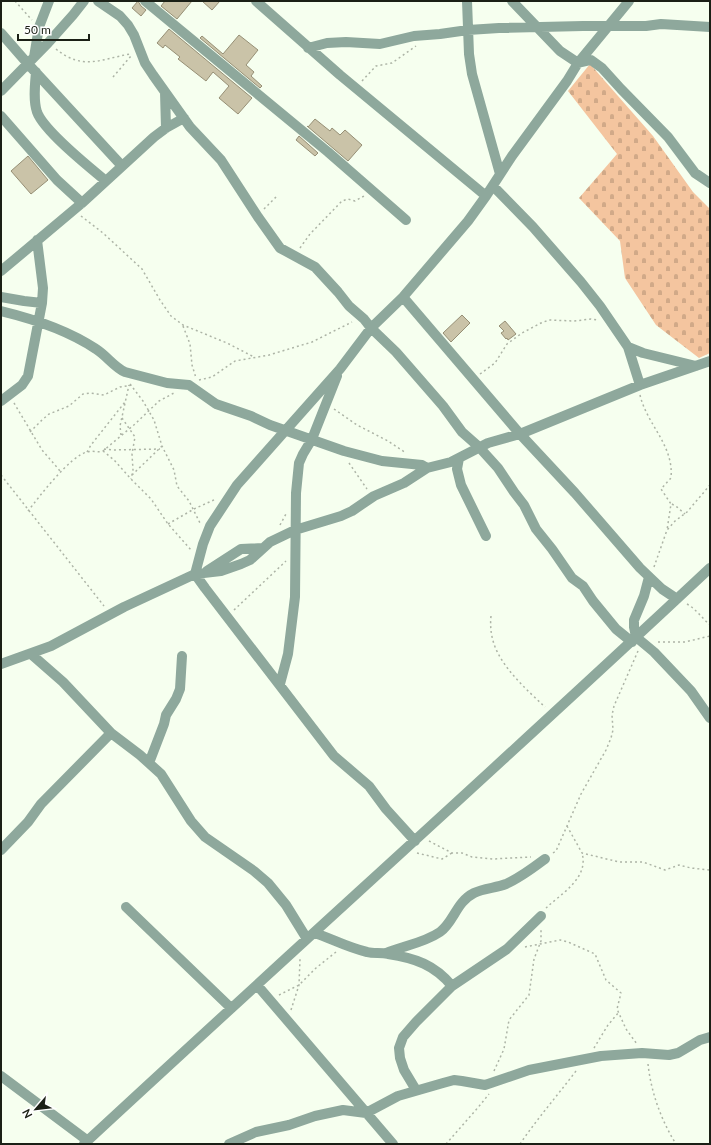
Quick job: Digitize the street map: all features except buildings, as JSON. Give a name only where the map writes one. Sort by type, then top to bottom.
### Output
[{"type":"street","points":[[31,60],[39,27],[49,1]]},
{"type":"street","points":[[1,91],[48,43],[84,1]]},
{"type":"street","points":[[98,1],[120,16],[128,25],[134,34],[145,64],[190,127],[221,160],[258,218],[280,248],[315,267],[349,306],[364,319],[371,328],[396,352],[462,432],[479,446],[498,468],[524,504],[536,529],[572,578],[583,586],[616,629],[654,652],[691,691],[710,718]]},
{"type":"street","points":[[145,1],[328,152],[406,220]]},
{"type":"street","points":[[256,1],[308,48],[486,196]]},
{"type":"street","points":[[467,1],[472,74],[500,174]]},
{"type":"street","points":[[512,1],[560,51],[578,63],[590,60],[602,68],[668,137],[695,173],[710,183]]},
{"type":"street","points":[[417,839],[386,809],[370,786],[334,756],[228,615],[199,573],[205,536],[229,496],[248,472],[340,369],[371,328],[403,297],[468,221],[567,81],[578,63],[630,1]]},
{"type":"street","points":[[308,48],[327,43],[346,42],[380,44],[414,36],[468,30],[536,27],[646,26],[661,24],[710,27]]},
{"type":"street","points":[[1,33],[31,60],[36,72],[122,166]]},
{"type":"street","points":[[36,72],[36,110],[40,118],[64,143],[106,181]]},
{"type":"street","points":[[165,91],[166,128]]},
{"type":"street","points":[[1,116],[57,180],[82,203]]},
{"type":"street","points":[[1,271],[74,210],[166,128],[184,118]]},
{"type":"street","points":[[493,186],[514,206],[561,257],[600,306],[628,347],[640,385]]},
{"type":"street","points":[[1,401],[22,386],[28,376],[42,303],[43,288],[37,240]]},
{"type":"street","points":[[1,297],[42,303]]},
{"type":"street","points":[[403,297],[520,434],[649,577],[677,599]]},
{"type":"street","points":[[1,311],[38,322],[82,340],[105,355],[120,370],[125,372],[161,382],[189,385],[216,404],[251,416],[270,425],[369,458],[382,461],[422,465],[427,468]]},
{"type":"street","points":[[628,347],[643,353],[696,366]]},
{"type":"street","points":[[1,664],[58,643],[111,614],[199,573],[221,571],[250,560],[270,542],[295,530],[341,516],[352,511],[374,496],[404,483],[427,468],[442,465],[459,458],[479,446],[520,434],[640,385],[710,361]]},
{"type":"street","points":[[280,684],[288,654],[295,597],[296,493],[299,464],[312,439],[340,369]]},
{"type":"street","points":[[459,458],[458,469],[461,486],[486,536]]},
{"type":"street","points":[[1,1076],[86,1142],[552,714],[636,640],[710,568]]},
{"type":"street","points":[[636,640],[634,620],[644,596],[649,577]]},
{"type":"street","points":[[31,654],[64,682],[111,732],[161,774],[169,784],[191,820],[205,837],[254,870],[268,882],[311,936],[367,952],[378,954],[386,953],[440,932],[456,910],[474,893],[508,883],[545,859]]},
{"type":"street","points":[[149,763],[166,716],[180,689],[182,656]]},
{"type":"street","points":[[1,850],[28,822],[41,804],[111,732]]},
{"type":"street","points":[[126,907],[231,1008]]},
{"type":"street","points":[[416,1090],[404,1070],[400,1058],[399,1048],[403,1037],[452,986],[507,948],[541,916]]},
{"type":"street","points":[[386,953],[410,958],[433,968],[452,986]]},
{"type":"street","points":[[257,985],[393,1144]]},
{"type":"street","points":[[229,1144],[256,1132],[289,1125],[315,1116],[343,1110],[366,1113],[398,1096],[454,1080],[484,1085],[529,1070],[601,1056],[644,1053],[669,1056],[678,1053],[700,1040],[710,1037]]},
{"type":"path","points":[[15,1],[39,27]]},
{"type":"path","points":[[48,43],[69,58],[86,62],[106,60],[133,53],[125,65],[113,77]]},
{"type":"path","points":[[356,88],[376,66],[392,63],[419,45]]},
{"type":"path","points":[[258,218],[261,212],[278,195]]},
{"type":"path","points":[[297,258],[299,250],[305,241],[342,201],[348,199],[355,201],[366,196],[379,197]]},
{"type":"path","points":[[74,210],[103,233],[142,268],[170,316],[183,325],[227,343],[254,358]]},
{"type":"path","points":[[183,325],[190,344],[192,365],[197,380],[212,377],[235,361],[269,355],[312,342],[354,321],[364,319]]},
{"type":"path","points":[[473,378],[495,363],[503,349],[513,340],[541,323],[549,320],[574,321],[591,319],[611,323]]},
{"type":"path","points":[[30,432],[49,414],[69,406],[83,394],[90,393],[104,395],[130,385]]},
{"type":"path","points":[[130,385],[149,410],[157,428],[162,446],[174,470],[177,486],[189,500],[205,536]]},
{"type":"path","points":[[121,435],[120,426],[130,385]]},
{"type":"path","points":[[103,450],[159,401],[177,391],[184,385]]},
{"type":"path","points":[[640,385],[640,395],[644,407],[664,443],[669,456],[671,478],[661,489],[671,504],[685,514]]},
{"type":"path","points":[[10,395],[30,432],[42,450],[62,472]]},
{"type":"path","points":[[28,511],[49,484],[78,458],[87,452],[125,402]]},
{"type":"path","points":[[326,402],[357,425],[388,441],[409,455]]},
{"type":"path","points":[[122,418],[135,437],[131,479]]},
{"type":"path","points":[[132,475],[162,446]]},
{"type":"path","points":[[87,452],[99,452],[103,450],[160,449]]},
{"type":"path","points":[[103,450],[152,499],[168,524],[191,550]]},
{"type":"path","points":[[1,476],[111,614]]},
{"type":"path","points":[[667,530],[675,521],[685,514],[710,485]]},
{"type":"path","points":[[168,524],[213,500],[229,496]]},
{"type":"path","points":[[649,577],[667,530],[671,504]]},
{"type":"path","points":[[280,528],[288,510]]},
{"type":"path","points":[[228,615],[295,552]]},
{"type":"path","points":[[677,599],[694,608],[710,625]]},
{"type":"path","points":[[491,616],[492,636],[499,655],[526,689],[552,714]]},
{"type":"path","points":[[417,839],[452,853],[462,853],[472,857],[493,859],[532,857],[545,859],[556,850],[581,794],[608,744],[613,730],[612,715],[614,706],[628,671],[636,640],[685,642],[710,636]]},
{"type":"path","points":[[446,1144],[482,1104],[489,1093],[493,1073],[500,1061],[504,1049],[509,1020],[529,995],[534,963],[540,944],[541,916],[546,908],[575,882],[583,867],[584,861],[582,853],[568,826]]},
{"type":"path","points":[[406,849],[432,858],[442,859],[452,853]]},
{"type":"path","points":[[582,853],[619,862],[643,862],[665,870],[679,865],[690,868],[710,870]]},
{"type":"path","points":[[524,947],[560,940],[595,954],[606,980],[621,993],[617,1006],[619,1012],[626,1029],[644,1053],[659,1109],[676,1144]]},
{"type":"path","points":[[269,1000],[299,985],[316,968],[346,945]]},
{"type":"path","points":[[292,1026],[291,1009],[299,985],[300,964],[297,949]]},
{"type":"path","points":[[520,1144],[535,1122],[586,1059],[619,1012]]},
{"type":"green space","points":[[590,64],[653,136],[693,192],[710,209],[710,353],[699,358],[656,325],[625,278],[620,241],[579,198],[617,154],[568,91]]}]
